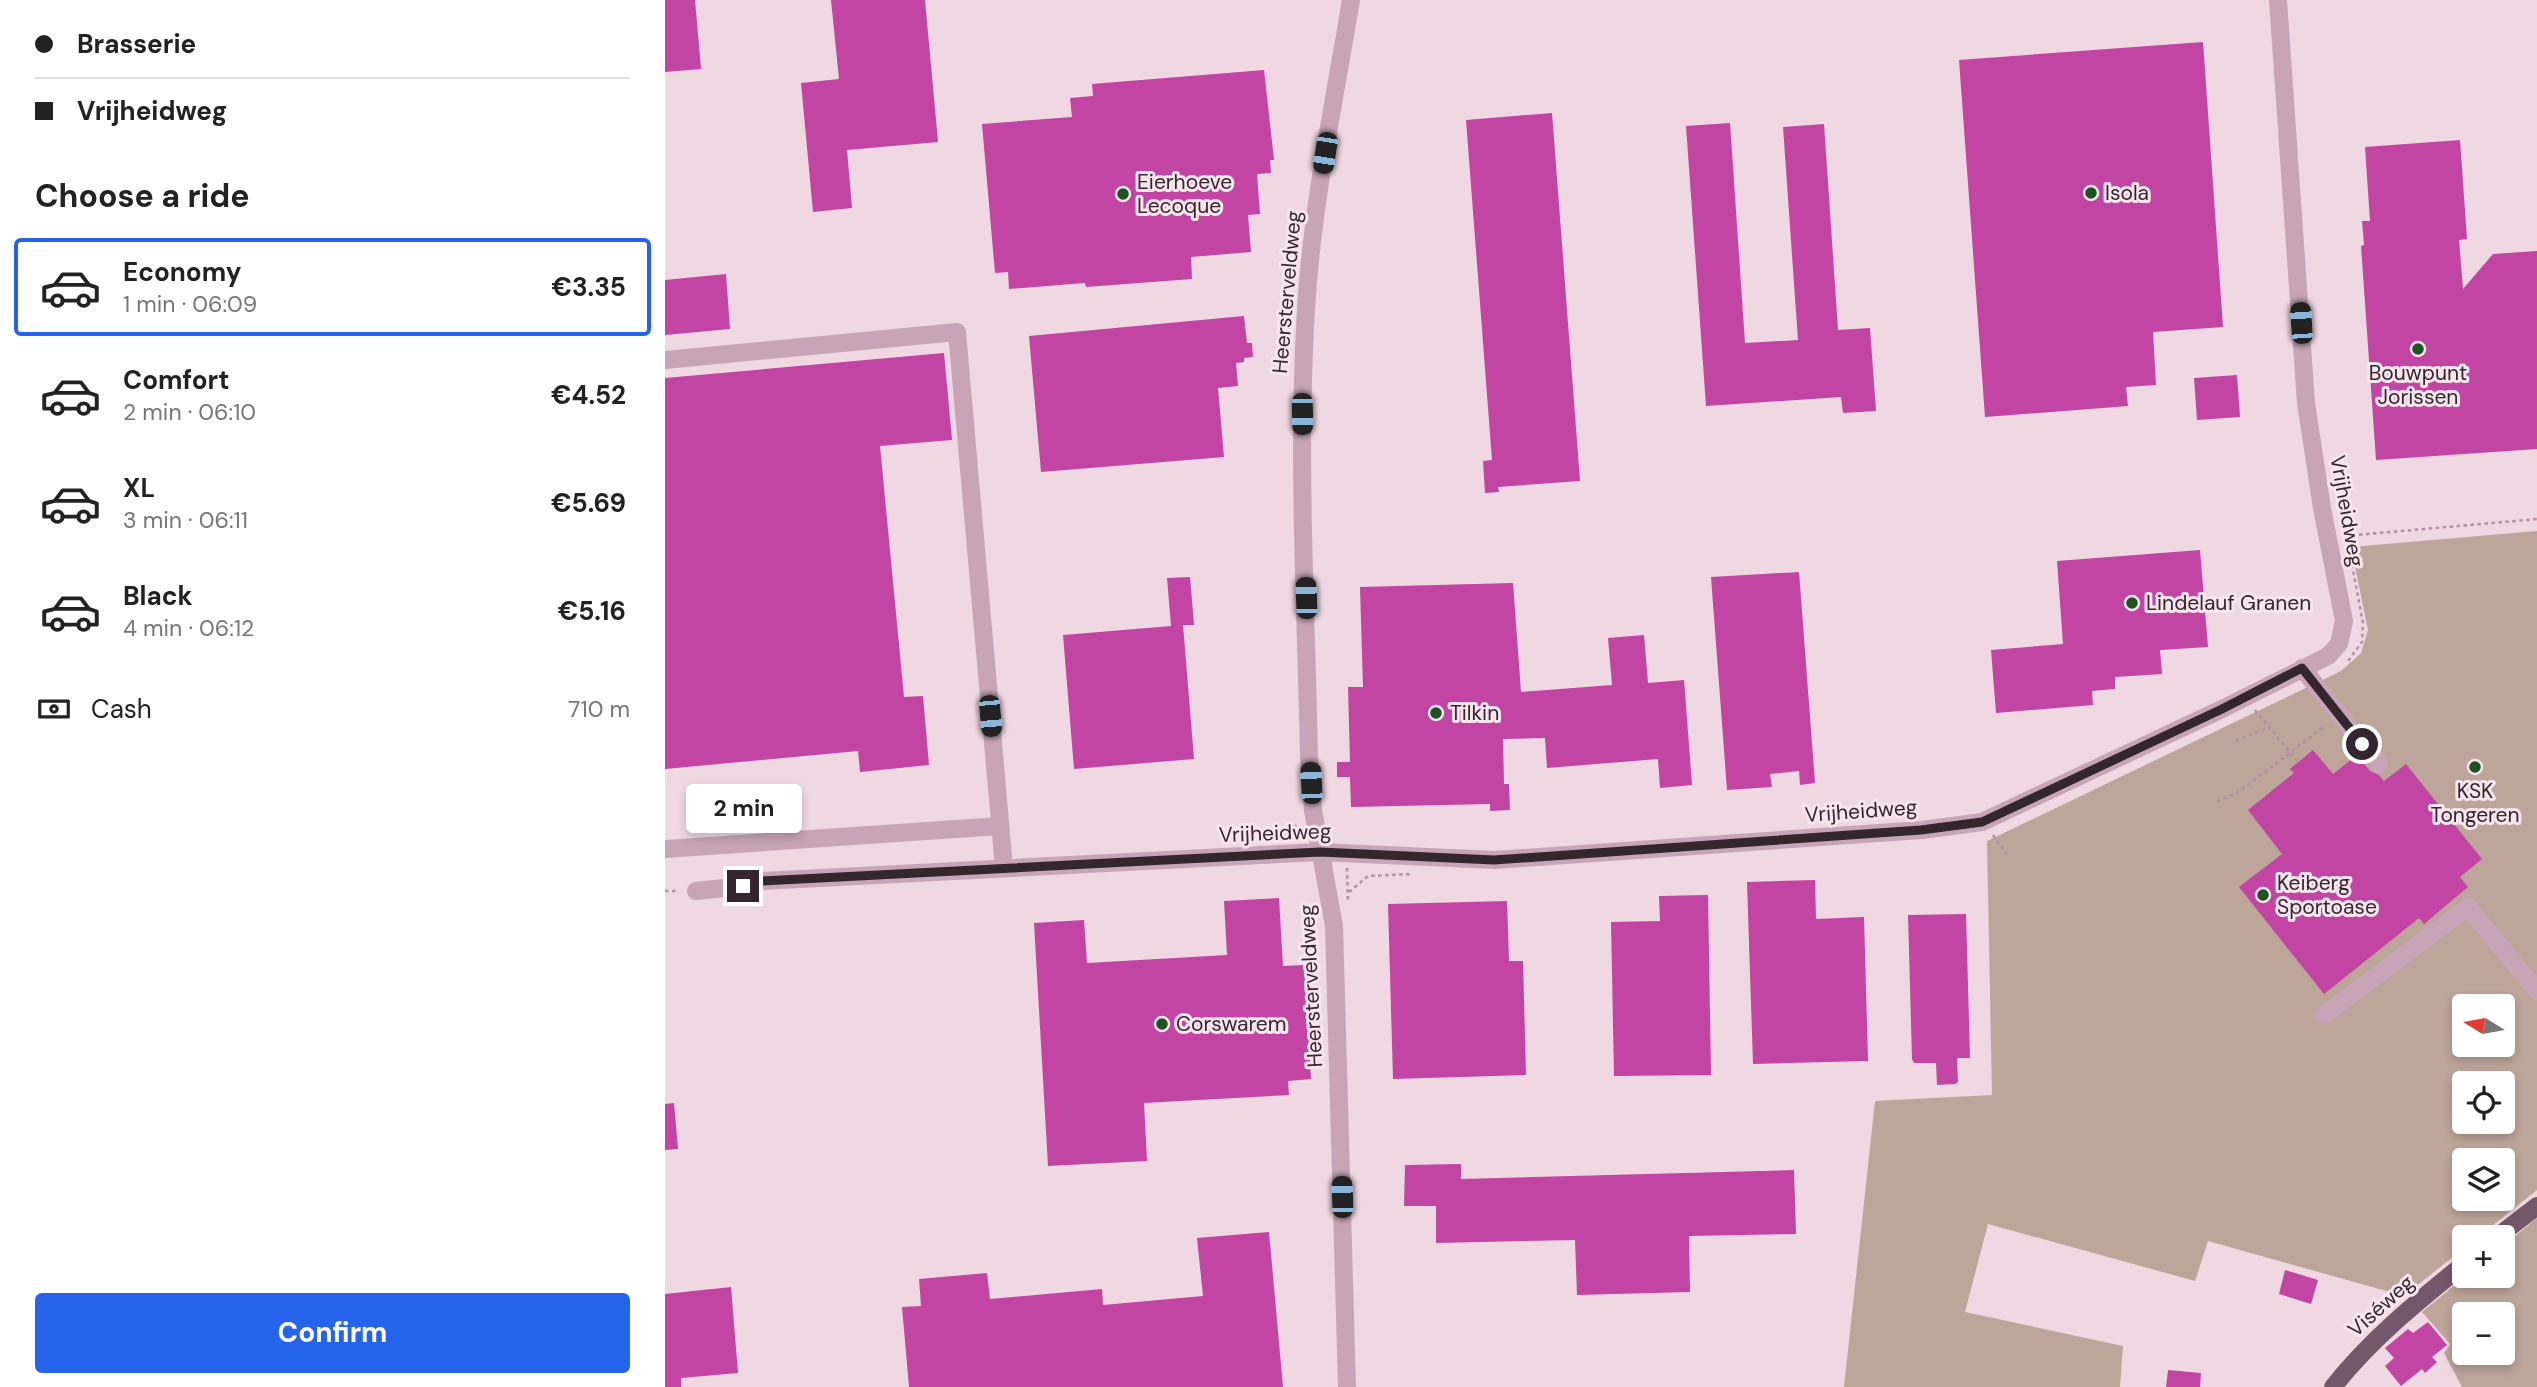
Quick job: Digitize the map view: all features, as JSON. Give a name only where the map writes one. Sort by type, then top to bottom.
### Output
[{"type":"main road","points":[[2512,1225],[2537,1206]]},
{"type":"main road","name":"Viséweg","points":[[2333,1387],[2367,1346],[2452,1274]]},
{"type":"street","name":"Heersterveldweg","points":[[1347,1387],[1334,926],[1313,810],[1309,756],[1302,388],[1306,306],[1314,229],[1351,0]]},
{"type":"street","name":"Vrijheidweg","points":[[697,891],[743,886],[760,881],[1320,852],[1494,860],[1921,830],[1982,822],[2328,656],[2339,644],[2344,621],[2306,403],[2278,0]]},
{"type":"street","points":[[665,360],[957,332],[1004,869]]},
{"type":"street","points":[[2302,668],[2379,764]]},
{"type":"street","points":[[665,849],[1000,826]]},
{"type":"street","points":[[2324,1015],[2468,907],[2537,991]]},
{"type":"path","points":[[2339,497],[2363,623],[2362,642],[2351,659],[2339,666]]},
{"type":"path","points":[[2328,538],[2537,519]]},
{"type":"path","points":[[2244,696],[2298,762]]},
{"type":"path","points":[[2217,802],[2240,791],[2328,724]]},
{"type":"path","points":[[2236,741],[2269,727]]},
{"type":"path","points":[[1990,831],[2000,829]]},
{"type":"path","points":[[1349,892],[1368,876],[1423,874]]},
{"type":"shaded area","name":"Keiberg Sportoase","points":[[2537,531],[2537,1190],[2515,1208],[2515,1148],[2452,1148],[2452,1211],[2511,1211],[2493,1225],[2452,1225],[2452,1258],[2404,1296],[2208,1241],[2195,1281],[1988,1224],[1965,1312],[2123,1346],[2120,1387],[1844,1387],[1875,1101],[1992,1095],[1987,841],[2341,671],[2361,653],[2368,630],[2351,547]]},
{"type":"shaded area","points":[[2537,1218],[2537,1387],[2462,1387],[2444,1353],[2450,1344],[2422,1312],[2452,1287],[2515,1288],[2515,1236]]},
{"type":"building","points":[[665,0],[695,0],[701,69],[665,72]]},
{"type":"building","points":[[831,0],[925,0],[938,142],[847,150],[852,208],[813,212],[801,83],[839,79]]},
{"type":"building","name":"Isola","points":[[2203,42],[2223,327],[2153,332],[2156,385],[2126,387],[2128,406],[1985,417],[1959,60]]},
{"type":"building","name":"Eierhoeve Lecoque","points":[[1264,70],[1274,160],[1270,160],[1271,173],[1257,174],[1260,214],[1248,215],[1251,252],[1191,257],[1192,279],[1086,287],[1085,283],[1009,289],[1008,272],[995,273],[982,124],[1072,117],[1070,98],[1093,96],[1092,84]]},
{"type":"building","points":[[1552,113],[1580,481],[1498,487],[1499,492],[1485,493],[1483,461],[1492,460],[1466,120]]},
{"type":"building","points":[[1730,123],[1745,343],[1798,340],[1783,127],[1824,124],[1838,330],[1870,328],[1876,411],[1843,413],[1841,397],[1706,406],[1686,126]]},
{"type":"building","name":"Bouwpunt Jorissen","points":[[2460,140],[2467,239],[2459,240],[2463,289],[2493,254],[2537,251],[2537,449],[2376,460],[2361,246],[2364,245],[2362,221],[2370,221],[2365,147]]},
{"type":"building","points":[[726,274],[730,329],[665,335],[665,280]]},
{"type":"building","points":[[1244,316],[1247,343],[1252,343],[1253,357],[1236,363],[1238,386],[1218,388],[1224,457],[1041,472],[1029,336]]},
{"type":"building","points":[[944,353],[952,440],[880,446],[904,697],[923,696],[929,765],[860,772],[858,751],[665,769],[665,378]]},
{"type":"building","points":[[2237,375],[2240,417],[2197,420],[2194,378]]},
{"type":"building","name":"Lindelauf Granen","points":[[2200,550],[2208,647],[2160,650],[2162,674],[2115,677],[2115,689],[2092,691],[2093,705],[1996,713],[1991,650],[2063,644],[2057,561]]},
{"type":"building","points":[[1799,572],[1815,783],[1800,785],[1799,771],[1770,774],[1772,787],[1727,790],[1711,577]]},
{"type":"building","points":[[1190,577],[1194,625],[1183,625],[1194,759],[1074,769],[1063,635],[1171,626],[1167,578]]},
{"type":"building","name":"Tilkin","points":[[1513,583],[1521,692],[1612,685],[1608,638],[1644,635],[1648,683],[1684,680],[1692,785],[1660,788],[1658,759],[1547,768],[1545,738],[1503,739],[1504,784],[1509,784],[1510,810],[1490,811],[1490,804],[1351,807],[1350,777],[1337,777],[1337,762],[1350,762],[1348,687],[1363,687],[1360,587]]},
{"type":"building","points":[[2313,750],[2333,774],[2357,755],[2370,771],[2384,781],[2406,764],[2482,859],[2460,877],[2468,887],[2424,924],[2419,918],[2324,994],[2239,887],[2282,854],[2248,810],[2294,773],[2290,769]]},
{"type":"building","points":[[1815,880],[1816,919],[1864,917],[1868,1061],[1753,1064],[1747,882]]},
{"type":"building","points":[[1708,895],[1711,1075],[1614,1076],[1611,922],[1660,921],[1659,896]]},
{"type":"building","name":"Corswarem","points":[[1279,898],[1283,966],[1304,965],[1311,1079],[1288,1081],[1289,1095],[1144,1103],[1147,1161],[1048,1166],[1034,923],[1084,920],[1087,963],[1227,955],[1224,901]]},
{"type":"building","points":[[1507,901],[1509,961],[1523,961],[1526,1075],[1393,1079],[1388,904]]},
{"type":"building","points":[[1966,914],[1970,1058],[1957,1058],[1958,1082],[1937,1085],[1936,1063],[1914,1063],[1912,1059],[1908,915]]},
{"type":"building","points":[[674,1103],[678,1149],[665,1150],[665,1104]]},
{"type":"building","points":[[1461,1164],[1461,1179],[1794,1170],[1796,1234],[1689,1236],[1690,1292],[1577,1295],[1575,1240],[1436,1243],[1436,1206],[1404,1206],[1405,1165]]},
{"type":"building","points":[[1269,1232],[1283,1387],[909,1387],[902,1307],[921,1306],[919,1279],[987,1273],[990,1299],[1102,1289],[1103,1305],[1203,1296],[1197,1238]]},
{"type":"building","points":[[2285,1270],[2318,1280],[2311,1304],[2279,1294]]},
{"type":"building","points":[[731,1287],[738,1373],[681,1378],[681,1387],[665,1387],[665,1294]]},
{"type":"building","points":[[2428,1322],[2447,1345],[2432,1357],[2437,1362],[2425,1373],[2422,1369],[2401,1386],[2385,1366],[2394,1358],[2385,1348],[2408,1329],[2413,1333]]},
{"type":"building","points":[[2168,1370],[2201,1373],[2200,1387],[2166,1387]]},
{"type":"place","name":"Isola","points":[[2091,193]]},
{"type":"place","name":"Eierhoeve Lecoque","points":[[1123,194]]},
{"type":"place","name":"Bouwpunt Jorissen","points":[[2418,349]]},
{"type":"place","name":"Lindelauf Granen","points":[[2132,603]]},
{"type":"place","name":"Tilkin","points":[[1436,713]]},
{"type":"place","name":"KSK Tongeren","points":[[2475,767]]},
{"type":"place","name":"Keiberg Sportoase","points":[[2263,895]]},
{"type":"place","name":"Corswarem","points":[[1162,1024]]},
{"type":"route","points":[[743,886],[760,881],[1320,852],[1494,860],[1962,825],[1982,822],[2222,709],[2302,668],[2362,744]]}]
